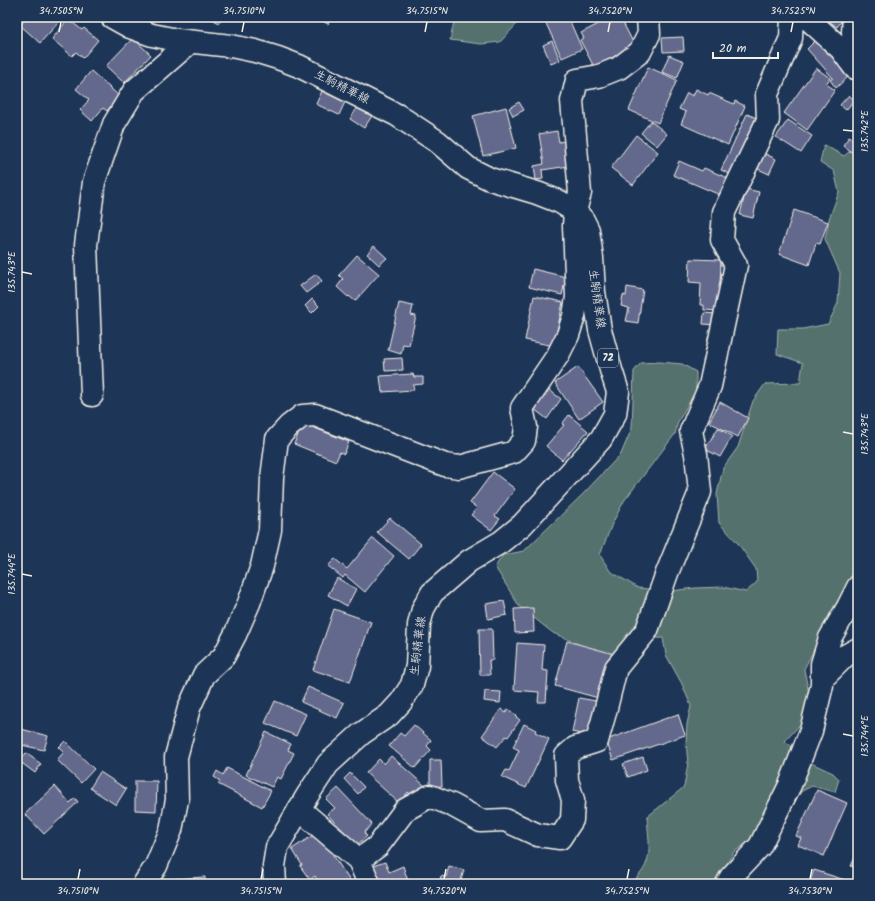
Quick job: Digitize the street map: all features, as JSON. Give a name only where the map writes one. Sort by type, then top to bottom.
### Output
[{"type":"street","name":"生駒精華線","points":[[112,17],[152,35],[190,42],[255,50],[299,66],[397,115],[438,142],[468,168],[490,179],[538,193],[560,202],[575,211],[583,220],[588,230],[592,258],[594,292],[600,330],[618,392],[615,414],[601,440],[522,525],[501,542],[469,561],[432,593],[423,609],[419,625],[417,666],[412,685],[401,702],[389,715],[360,734],[328,764],[299,808],[278,847],[274,866],[275,884]]},
{"type":"street","points":[[144,884],[156,866],[171,830],[177,800],[176,757],[189,708],[204,675],[224,656],[235,635],[249,603],[262,566],[270,530],[272,478],[277,439],[289,426],[302,416],[315,415],[445,465],[459,467],[514,452],[524,441],[526,427],[522,408],[558,355],[568,335],[574,316],[577,297],[574,226],[575,211],[580,193],[572,101],[577,80],[599,76],[619,68],[640,52],[649,34],[648,17]]},
{"type":"street","points":[[359,860],[378,846],[405,810],[430,796],[452,804],[481,821],[505,820],[538,835],[560,838],[572,820],[573,800],[567,780],[566,756],[575,748],[597,741],[616,668],[647,630],[667,573],[700,492],[696,454],[691,431],[710,386],[736,265],[722,240],[724,212],[768,120],[767,94],[791,38],[792,17]]},
{"type":"street","points":[[806,17],[841,49],[855,68],[858,66]]},
{"type":"street","points":[[854,17],[853,32],[858,54]]},
{"type":"street","points":[[92,396],[86,245],[94,182],[114,124],[134,91],[190,42]]},
{"type":"street","points":[[727,884],[731,877],[760,846],[790,785],[810,731],[822,685],[822,664],[830,638],[848,608],[858,587]]},
{"type":"street","points":[[822,679],[844,656],[858,649]]},
{"type":"street","points":[[299,808],[359,860],[369,884]]},
{"type":"green space","points":[[455,17],[519,17],[516,25],[500,42],[481,44],[450,40]]},
{"type":"green space","points":[[824,145],[844,156],[858,145],[858,560],[847,586],[804,669],[809,694],[807,713],[798,727],[785,741],[811,763],[833,773],[839,779],[835,792],[812,786],[802,791],[777,823],[734,852],[714,884],[630,884],[638,877],[647,862],[649,846],[647,817],[684,787],[688,763],[686,743],[687,724],[691,706],[682,684],[666,655],[663,638],[639,639],[623,657],[585,647],[553,633],[519,606],[495,567],[503,555],[524,551],[582,495],[621,454],[632,428],[634,371],[641,363],[660,362],[682,364],[696,372],[696,390],[678,422],[675,434],[624,501],[612,524],[600,555],[610,571],[638,588],[671,591],[723,587],[746,592],[757,582],[756,569],[737,542],[719,523],[717,494],[723,468],[738,447],[753,401],[765,384],[800,383],[803,363],[777,354],[778,329],[803,329],[828,324],[838,303],[840,273],[825,239],[829,219],[839,192],[834,171],[820,162]]},
{"type":"building","points":[[28,17],[54,17],[59,22],[40,43],[20,25]]},
{"type":"building","points":[[209,17],[223,17],[219,23]]},
{"type":"building","points":[[315,17],[332,17],[328,24]]},
{"type":"building","points":[[543,17],[568,17],[582,49],[562,58]]},
{"type":"building","points":[[612,17],[620,17],[635,46],[594,67],[580,40],[584,38],[581,33]]},
{"type":"building","points":[[832,17],[844,18],[837,27],[829,21]]},
{"type":"building","points":[[68,19],[82,30],[84,28],[98,40],[83,58],[76,52],[72,56],[52,39]]},
{"type":"building","points":[[683,37],[684,51],[663,52],[662,38]]},
{"type":"building","points":[[133,38],[151,55],[124,83],[106,66]]},
{"type":"building","points":[[818,38],[851,74],[836,88],[830,80],[833,78],[807,49]]},
{"type":"building","points":[[552,41],[560,60],[551,64],[543,45]]},
{"type":"building","points":[[669,55],[684,61],[677,78],[662,72]]},
{"type":"building","points":[[648,67],[677,80],[658,123],[629,110]]},
{"type":"building","points":[[816,68],[830,78],[826,84],[835,90],[807,130],[784,113]]},
{"type":"building","points":[[91,71],[119,96],[107,111],[103,108],[92,121],[80,110],[89,100],[76,89]]},
{"type":"building","points":[[696,89],[708,95],[709,93],[734,104],[735,101],[745,106],[728,145],[681,124],[686,112],[679,109],[687,93],[693,96]]},
{"type":"building","points":[[322,91],[345,102],[339,115],[316,104]]},
{"type":"building","points":[[849,95],[854,100],[846,110],[840,105]]},
{"type":"building","points":[[519,102],[524,110],[513,116],[509,108]]},
{"type":"building","points":[[506,107],[516,148],[483,156],[473,116]]},
{"type":"building","points":[[357,108],[372,116],[364,128],[350,119]]},
{"type":"building","points":[[747,114],[759,119],[734,176],[721,170]]},
{"type":"building","points":[[788,120],[812,136],[801,153],[776,137]]},
{"type":"building","points":[[651,121],[667,134],[657,146],[641,133]]},
{"type":"building","points":[[557,131],[559,142],[564,141],[569,166],[542,170],[543,179],[536,180],[534,166],[544,164],[539,134]]},
{"type":"building","points":[[636,135],[658,152],[633,185],[611,168]]},
{"type":"building","points":[[849,137],[858,144],[858,148],[854,154],[843,145]]},
{"type":"building","points":[[761,152],[776,159],[769,174],[754,167]]},
{"type":"building","points":[[679,161],[702,171],[704,168],[732,180],[725,197],[673,175]]},
{"type":"building","points":[[746,189],[759,192],[753,218],[740,215]]},
{"type":"building","points":[[794,210],[828,222],[820,244],[816,243],[809,265],[779,254]]},
{"type":"building","points":[[374,246],[387,258],[379,265],[367,254]]},
{"type":"building","points":[[357,255],[379,274],[355,301],[337,287],[343,279],[339,275]]},
{"type":"building","points":[[690,259],[721,260],[719,311],[704,310],[704,305],[700,305],[701,283],[689,282]]},
{"type":"building","points":[[533,269],[566,277],[562,295],[529,287]]},
{"type":"building","points":[[316,274],[322,281],[306,293],[300,286]]},
{"type":"building","points":[[627,287],[643,290],[638,323],[626,321],[629,308],[621,306],[623,295],[626,296]]},
{"type":"building","points":[[534,296],[563,302],[554,346],[525,340]]},
{"type":"building","points":[[312,299],[319,306],[312,313],[305,306]]},
{"type":"building","points":[[399,303],[413,306],[411,315],[416,316],[409,345],[403,344],[401,354],[388,350]]},
{"type":"building","points":[[704,313],[716,314],[716,325],[703,324]]},
{"type":"building","points":[[402,358],[403,370],[385,371],[384,359]]},
{"type":"building","points":[[578,367],[603,402],[579,419],[555,383]]},
{"type":"building","points":[[413,374],[414,377],[423,377],[423,384],[413,385],[414,390],[382,392],[380,376]]},
{"type":"building","points":[[548,389],[561,399],[547,419],[534,409]]},
{"type":"building","points":[[720,402],[748,418],[738,437],[709,422]]},
{"type":"building","points":[[569,415],[588,431],[562,460],[546,446],[564,425],[562,424]]},
{"type":"building","points":[[303,423],[349,442],[344,454],[340,452],[336,461],[294,444]]},
{"type":"building","points":[[718,428],[732,436],[720,457],[705,449]]},
{"type":"building","points":[[493,472],[515,489],[495,516],[500,519],[491,530],[471,515],[477,508],[470,503]]},
{"type":"building","points":[[390,518],[421,544],[409,559],[377,532]]},
{"type":"building","points":[[373,538],[394,556],[365,592],[345,575],[343,578],[328,566],[335,559],[347,569]]},
{"type":"building","points":[[855,549],[858,550],[858,556],[853,553]]},
{"type":"building","points":[[337,578],[356,589],[347,606],[328,595]]},
{"type":"building","points":[[504,601],[507,615],[488,619],[486,604]]},
{"type":"building","points":[[533,608],[534,632],[515,633],[514,609]]},
{"type":"building","points":[[334,609],[371,622],[350,682],[313,670]]},
{"type":"building","points":[[479,629],[492,629],[493,660],[489,660],[490,675],[480,675]]},
{"type":"building","points":[[567,641],[614,654],[602,699],[555,686]]},
{"type":"building","points":[[517,643],[544,645],[542,670],[548,671],[546,702],[538,702],[539,692],[514,690]]},
{"type":"building","points":[[308,687],[344,703],[337,718],[301,702]]},
{"type":"building","points":[[485,691],[501,692],[500,703],[484,701]]},
{"type":"building","points":[[579,698],[596,701],[589,736],[572,732]]},
{"type":"building","points":[[275,701],[306,714],[296,736],[265,723]]},
{"type":"building","points":[[501,709],[506,713],[508,709],[520,720],[508,737],[506,736],[497,747],[482,736]]},
{"type":"building","points":[[678,714],[685,735],[613,760],[606,740]]},
{"type":"building","points":[[524,724],[536,730],[535,732],[549,739],[526,788],[502,777],[506,770],[509,771],[519,750],[513,747]]},
{"type":"building","points":[[414,725],[431,740],[427,746],[431,750],[415,768],[389,746],[400,733],[404,736]]},
{"type":"building","points":[[17,728],[48,736],[44,750],[17,744]]},
{"type":"building","points":[[266,732],[291,744],[288,750],[294,753],[281,779],[277,777],[272,787],[246,775]]},
{"type":"building","points":[[65,741],[94,769],[81,783],[57,760],[64,752],[59,747]]},
{"type":"building","points":[[26,753],[41,764],[35,773],[19,761]]},
{"type":"building","points":[[391,756],[425,786],[414,798],[408,792],[399,803],[366,773],[379,759],[384,764]]},
{"type":"building","points":[[643,757],[647,770],[628,777],[623,764]]},
{"type":"building","points":[[430,760],[441,760],[442,786],[430,787]]},
{"type":"building","points":[[227,768],[271,791],[262,807],[218,784],[220,781],[214,777],[217,771],[223,775]]},
{"type":"building","points":[[100,772],[126,789],[116,805],[90,788]]},
{"type":"building","points":[[350,773],[364,787],[358,794],[344,779]]},
{"type":"building","points":[[135,781],[157,781],[156,811],[135,810]]},
{"type":"building","points":[[55,786],[70,803],[75,798],[78,802],[44,834],[25,814]]},
{"type":"building","points":[[338,788],[372,824],[364,833],[367,836],[357,845],[327,814],[335,808],[326,799]]},
{"type":"building","points":[[817,790],[847,803],[824,856],[798,845],[801,838],[796,836]]},
{"type":"building","points":[[318,832],[350,881],[346,884],[320,884],[315,876],[310,880],[300,866],[302,865],[292,849]]},
{"type":"building","points":[[858,851],[858,869],[851,866]]},
{"type":"building","points":[[385,862],[389,872],[403,866],[409,884],[380,884],[373,866]]},
{"type":"building","points":[[449,866],[464,870],[460,884],[439,884],[441,876],[446,877]]},
{"type":"building","points":[[814,870],[854,883],[858,874],[858,884],[809,884]]},
{"type":"building","points":[[205,877],[205,884],[176,884],[175,879]]}]
